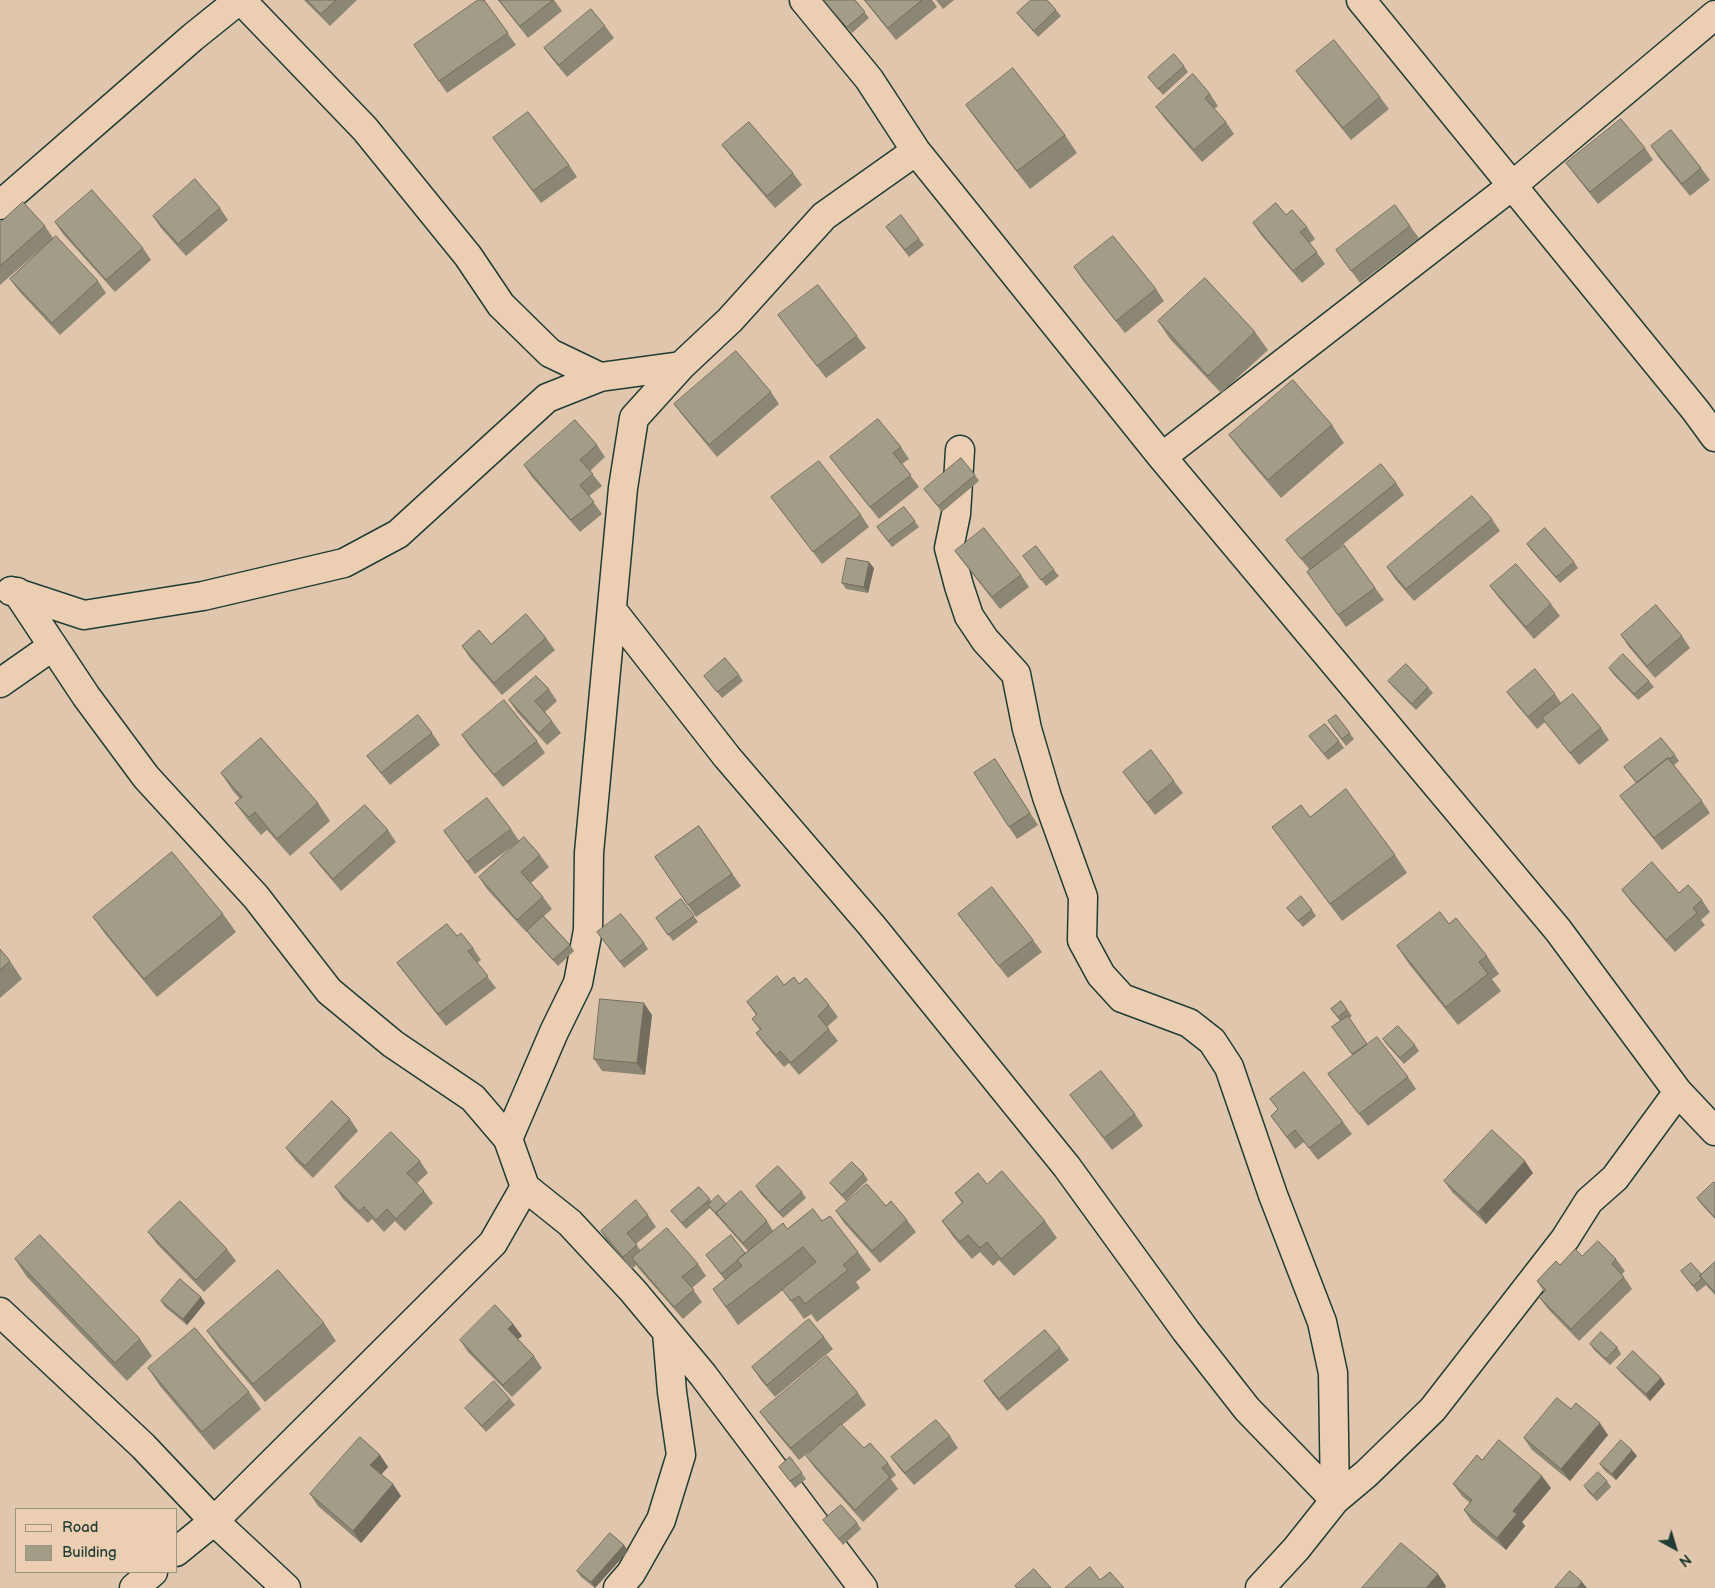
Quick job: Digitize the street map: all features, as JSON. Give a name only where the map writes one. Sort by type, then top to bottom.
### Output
[{"type":"street","points":[[804,0],[869,79],[916,151],[1162,457],[1558,930],[1678,1092],[1715,1132]]},
{"type":"street","points":[[1361,0],[1513,185],[1715,437]]},
{"type":"street","points":[[0,205],[192,37],[228,3],[365,129],[468,256],[501,305],[550,352],[600,377]]},
{"type":"street","points":[[1162,457],[1513,185],[1715,15]]},
{"type":"street","points":[[508,1139],[554,1032],[578,983],[588,930],[589,853],[623,488],[634,418],[681,366],[730,320],[824,216],[916,151]]},
{"type":"street","points":[[8,590],[84,615],[203,596],[344,562],[398,534],[547,398],[600,377],[681,366]]},
{"type":"street","points":[[960,450],[956,514],[949,548],[958,586],[969,616],[985,640],[1016,674],[1027,729],[1047,796],[1082,897],[1082,940],[1101,975],[1122,998],[1189,1022],[1212,1041],[1229,1067],[1273,1195],[1322,1322],[1334,1373],[1334,1500]]},
{"type":"street","points":[[8,590],[53,646],[86,696],[146,777],[256,897],[329,991],[393,1044],[473,1098],[508,1139],[526,1187],[570,1223],[633,1290],[703,1375],[863,1588]]},
{"type":"street","points":[[612,610],[727,757],[872,926],[1067,1167],[1186,1331],[1247,1409],[1334,1500]]},
{"type":"street","points":[[0,683],[53,646]]},
{"type":"street","points":[[1260,1588],[1296,1549],[1334,1500],[1366,1474],[1433,1409],[1565,1239],[1589,1201],[1615,1178],[1678,1092]]},
{"type":"street","points":[[178,1550],[214,1521],[493,1243],[526,1187]]},
{"type":"street","points":[[0,1312],[143,1446],[214,1521],[286,1588]]},
{"type":"street","points":[[618,1588],[631,1573],[661,1520],[681,1455],[672,1392],[667,1332]]},
{"type":"street","points":[[134,1588],[152,1573]]},
{"type":"building","points":[[307,0],[336,0],[321,14]]},
{"type":"building","points":[[478,0],[484,0],[508,33],[439,81],[414,45]]},
{"type":"building","points":[[499,0],[553,0],[520,26]]},
{"type":"building","points":[[824,0],[855,0],[865,12],[847,27]]},
{"type":"building","points":[[865,0],[922,0],[888,28]]},
{"type":"building","points":[[1031,0],[1047,0],[1056,10],[1034,31],[1017,13]]},
{"type":"building","points":[[591,9],[605,26],[559,65],[544,48]]},
{"type":"building","points":[[1334,40],[1380,97],[1343,128],[1296,71]]},
{"type":"building","points":[[1174,54],[1184,66],[1158,89],[1148,77]]},
{"type":"building","points":[[1013,68],[1065,135],[1017,171],[966,105]]},
{"type":"building","points":[[1193,74],[1210,94],[1205,98],[1226,122],[1194,150],[1156,107]]},
{"type":"building","points":[[528,112],[569,165],[533,191],[493,138]]},
{"type":"building","points":[[1621,119],[1645,148],[1590,192],[1566,163]]},
{"type":"building","points":[[749,122],[793,173],[767,196],[722,145]]},
{"type":"building","points":[[1671,130],[1701,168],[1682,184],[1651,146]]},
{"type":"building","points":[[195,179],[220,208],[178,244],[153,216]]},
{"type":"building","points":[[92,190],[143,248],[106,280],[55,222]]},
{"type":"building","points":[[23,202],[45,226],[0,266],[0,223]]},
{"type":"building","points":[[1276,203],[1286,215],[1292,210],[1307,227],[1300,232],[1317,252],[1293,271],[1253,223]]},
{"type":"building","points":[[1395,205],[1410,226],[1351,271],[1336,250]]},
{"type":"building","points":[[901,215],[919,239],[905,250],[886,227]]},
{"type":"building","points":[[56,236],[98,281],[52,323],[10,279]]},
{"type":"building","points":[[1113,236],[1156,289],[1116,321],[1074,267]]},
{"type":"building","points":[[1205,278],[1255,332],[1208,376],[1158,321]]},
{"type":"building","points":[[818,285],[857,336],[817,366],[778,315]]},
{"type":"building","points":[[736,351],[771,392],[709,445],[674,404]]},
{"type":"building","points":[[1293,380],[1332,425],[1268,480],[1229,435]]},
{"type":"building","points":[[878,419],[901,447],[893,453],[911,475],[870,507],[830,457]]},
{"type":"building","points":[[575,420],[597,445],[580,460],[593,474],[580,485],[594,502],[571,520],[524,465]]},
{"type":"building","points":[[961,458],[975,475],[938,506],[924,489]]},
{"type":"building","points":[[819,461],[861,515],[813,552],[771,497]]},
{"type":"building","points":[[1381,464],[1396,483],[1301,559],[1286,540]]},
{"type":"building","points":[[1472,496],[1492,519],[1406,589],[1387,567]]},
{"type":"building","points":[[904,507],[915,521],[888,541],[877,527]]},
{"type":"building","points":[[984,528],[1021,575],[992,597],[955,551]]},
{"type":"building","points":[[1545,528],[1574,562],[1556,577],[1527,544]]},
{"type":"building","points":[[1344,545],[1375,588],[1338,615],[1307,572]]},
{"type":"building","points":[[1036,546],[1054,570],[1041,580],[1023,556]]},
{"type":"building","points":[[847,558],[869,562],[864,587],[842,583]]},
{"type":"building","points":[[1516,564],[1551,604],[1526,627],[1490,586]]},
{"type":"building","points":[[1656,605],[1682,636],[1647,666],[1621,635]]},
{"type":"building","points":[[526,614],[546,638],[494,683],[462,646],[479,630],[491,644]]},
{"type":"building","points":[[1623,654],[1649,681],[1634,694],[1609,668]]},
{"type":"building","points":[[725,658],[739,675],[717,692],[704,676]]},
{"type":"building","points":[[1406,664],[1428,687],[1412,704],[1388,681]]},
{"type":"building","points":[[1535,669],[1555,694],[1528,717],[1507,692]]},
{"type":"building","points":[[536,676],[549,689],[535,701],[552,721],[539,733],[509,700]]},
{"type":"building","points":[[1573,694],[1601,728],[1570,753],[1542,718]]},
{"type":"building","points":[[504,700],[537,741],[494,775],[462,735]]},
{"type":"building","points":[[418,715],[432,733],[381,773],[367,756]]},
{"type":"building","points":[[1336,715],[1350,733],[1342,739],[1328,721]]},
{"type":"building","points":[[1325,724],[1339,741],[1324,754],[1309,736]]},
{"type":"building","points":[[261,738],[318,803],[277,839],[255,812],[249,817],[235,803],[242,797],[221,773]]},
{"type":"building","points":[[1661,738],[1675,755],[1668,758],[1637,783],[1624,767]]},
{"type":"building","points":[[1151,750],[1174,781],[1147,803],[1123,772]]},
{"type":"building","points":[[1668,758],[1702,801],[1654,838],[1620,796]]},
{"type":"building","points":[[995,759],[1030,813],[1009,827],[974,773]]},
{"type":"building","points":[[1346,789],[1395,855],[1330,904],[1272,827],[1301,805],[1310,817]]},
{"type":"building","points":[[487,798],[511,829],[467,862],[444,831]]},
{"type":"building","points":[[365,805],[388,830],[333,879],[310,853]]},
{"type":"building","points":[[699,826],[732,874],[688,905],[655,857]]},
{"type":"building","points":[[524,837],[540,855],[521,872],[543,897],[517,920],[479,877]]},
{"type":"building","points":[[172,852],[223,914],[144,979],[93,917]]},
{"type":"building","points":[[1652,862],[1679,893],[1688,885],[1702,900],[1693,908],[1697,913],[1666,940],[1622,890]]},
{"type":"building","points":[[992,887],[1033,940],[999,966],[958,914]]},
{"type":"building","points":[[1301,896],[1312,910],[1298,921],[1287,908]]},
{"type":"building","points":[[681,899],[694,916],[668,935],[656,918]]},
{"type":"building","points":[[1440,912],[1449,924],[1456,918],[1487,956],[1479,962],[1488,974],[1446,1007],[1397,946]]},
{"type":"building","points":[[621,914],[644,943],[620,962],[597,932]]},
{"type":"building","points":[[543,916],[570,945],[553,960],[527,931]]},
{"type":"building","points":[[447,924],[457,936],[461,933],[473,948],[468,951],[488,976],[438,1014],[397,963]]},
{"type":"building","points":[[0,949],[10,961],[0,970]]},
{"type":"building","points":[[777,976],[784,985],[794,977],[799,984],[806,978],[829,1005],[818,1016],[829,1029],[791,1063],[780,1051],[776,1055],[756,1033],[761,1029],[752,1019],[757,1014],[747,1002]]},
{"type":"building","points":[[600,999],[644,1003],[637,1063],[594,1059]]},
{"type":"building","points":[[1341,1001],[1347,1010],[1338,1017],[1331,1009]]},
{"type":"building","points":[[1348,1016],[1367,1044],[1352,1054],[1332,1027]]},
{"type":"building","points":[[1398,1026],[1415,1045],[1400,1058],[1383,1039]]},
{"type":"building","points":[[1377,1037],[1408,1077],[1359,1114],[1328,1074]]},
{"type":"building","points":[[1101,1071],[1135,1114],[1104,1138],[1070,1095]]},
{"type":"building","points":[[1304,1072],[1343,1122],[1309,1148],[1295,1130],[1287,1137],[1271,1116],[1278,1109],[1270,1099]]},
{"type":"building","points":[[332,1101],[350,1119],[305,1166],[286,1148]]},
{"type":"building","points":[[1492,1130],[1525,1161],[1478,1212],[1444,1181]]},
{"type":"building","points":[[391,1132],[420,1161],[407,1173],[424,1191],[396,1219],[387,1209],[376,1220],[364,1207],[359,1211],[335,1187]]},
{"type":"building","points":[[852,1162],[864,1174],[842,1195],[830,1183]]},
{"type":"building","points":[[778,1166],[802,1192],[779,1212],[756,1186]]},
{"type":"building","points":[[1002,1171],[1045,1221],[1001,1259],[987,1242],[980,1248],[968,1235],[960,1242],[942,1221],[963,1202],[955,1193],[978,1173],[987,1184]]},
{"type":"building","points":[[1715,1183],[1715,1218],[1697,1198]]},
{"type":"building","points":[[867,1184],[886,1206],[891,1201],[907,1220],[872,1251],[836,1211]]},
{"type":"building","points":[[699,1187],[710,1199],[682,1223],[671,1211]]},
{"type":"building","points":[[741,1191],[767,1221],[743,1243],[716,1213]]},
{"type":"building","points":[[718,1195],[726,1204],[716,1213],[718,1216],[708,1205]]},
{"type":"building","points":[[636,1200],[648,1215],[627,1233],[637,1245],[623,1257],[601,1231]]},
{"type":"building","points":[[180,1201],[227,1249],[196,1280],[148,1232]]},
{"type":"building","points":[[813,1209],[822,1221],[830,1216],[858,1252],[843,1265],[848,1270],[805,1304],[799,1296],[791,1301],[782,1289],[816,1262],[803,1247],[726,1307],[713,1289],[742,1266],[737,1260],[783,1223],[787,1229]]},
{"type":"building","points":[[667,1228],[698,1264],[682,1277],[694,1290],[674,1307],[632,1258]]},
{"type":"building","points":[[40,1235],[140,1339],[115,1363],[15,1259]]},
{"type":"building","points":[[731,1235],[745,1253],[721,1274],[706,1255]]},
{"type":"building","points":[[1598,1241],[1616,1259],[1612,1264],[1624,1277],[1571,1329],[1539,1297],[1546,1290],[1537,1281],[1556,1261],[1560,1265],[1575,1249],[1582,1256]]},
{"type":"building","points":[[1715,1262],[1715,1293],[1700,1276]]},
{"type":"building","points":[[1691,1263],[1701,1274],[1702,1279],[1693,1286],[1681,1271]]},
{"type":"building","points":[[278,1270],[324,1323],[253,1384],[207,1331]]},
{"type":"building","points":[[180,1279],[201,1297],[183,1319],[161,1301]]},
{"type":"building","points":[[495,1305],[513,1324],[508,1329],[534,1356],[503,1385],[460,1340]]},
{"type":"building","points":[[809,1319],[824,1337],[767,1385],[752,1367]]},
{"type":"building","points":[[195,1328],[249,1392],[202,1432],[148,1368]]},
{"type":"building","points":[[1045,1330],[1060,1348],[999,1399],[984,1381]]},
{"type":"building","points":[[1601,1332],[1617,1347],[1606,1359],[1590,1344]]},
{"type":"building","points":[[1633,1351],[1661,1378],[1646,1394],[1617,1368]]},
{"type":"building","points":[[827,1356],[858,1393],[791,1448],[760,1412]]},
{"type":"building","points":[[494,1381],[510,1399],[482,1426],[465,1408]]},
{"type":"building","points":[[1557,1398],[1571,1409],[1576,1403],[1600,1423],[1561,1469],[1524,1438]]},
{"type":"building","points":[[936,1420],[950,1436],[905,1473],[891,1457]]},
{"type":"building","points":[[841,1424],[864,1448],[870,1443],[888,1463],[882,1468],[890,1477],[855,1510],[806,1456]]},
{"type":"building","points":[[360,1437],[380,1455],[370,1465],[393,1484],[353,1531],[310,1494]]},
{"type":"building","points":[[1499,1440],[1542,1476],[1513,1511],[1517,1514],[1497,1538],[1464,1510],[1472,1500],[1453,1484],[1477,1455],[1482,1460]]},
{"type":"building","points":[[1621,1440],[1632,1450],[1612,1474],[1600,1464]]},
{"type":"building","points":[[790,1457],[802,1473],[790,1481],[779,1467]]},
{"type":"building","points":[[1598,1472],[1607,1481],[1593,1495],[1584,1486]]},
{"type":"building","points":[[841,1505],[857,1523],[839,1539],[823,1520]]},
{"type":"building","points":[[610,1533],[624,1545],[591,1582],[577,1571]]},
{"type":"building","points":[[1401,1543],[1438,1574],[1426,1588],[1362,1588]]},
{"type":"building","points":[[1090,1567],[1100,1580],[1110,1572],[1124,1588],[1065,1588]]},
{"type":"building","points":[[1034,1569],[1051,1588],[1017,1588],[1015,1586]]},
{"type":"building","points":[[1570,1571],[1582,1582],[1577,1588],[1555,1588]]}]
